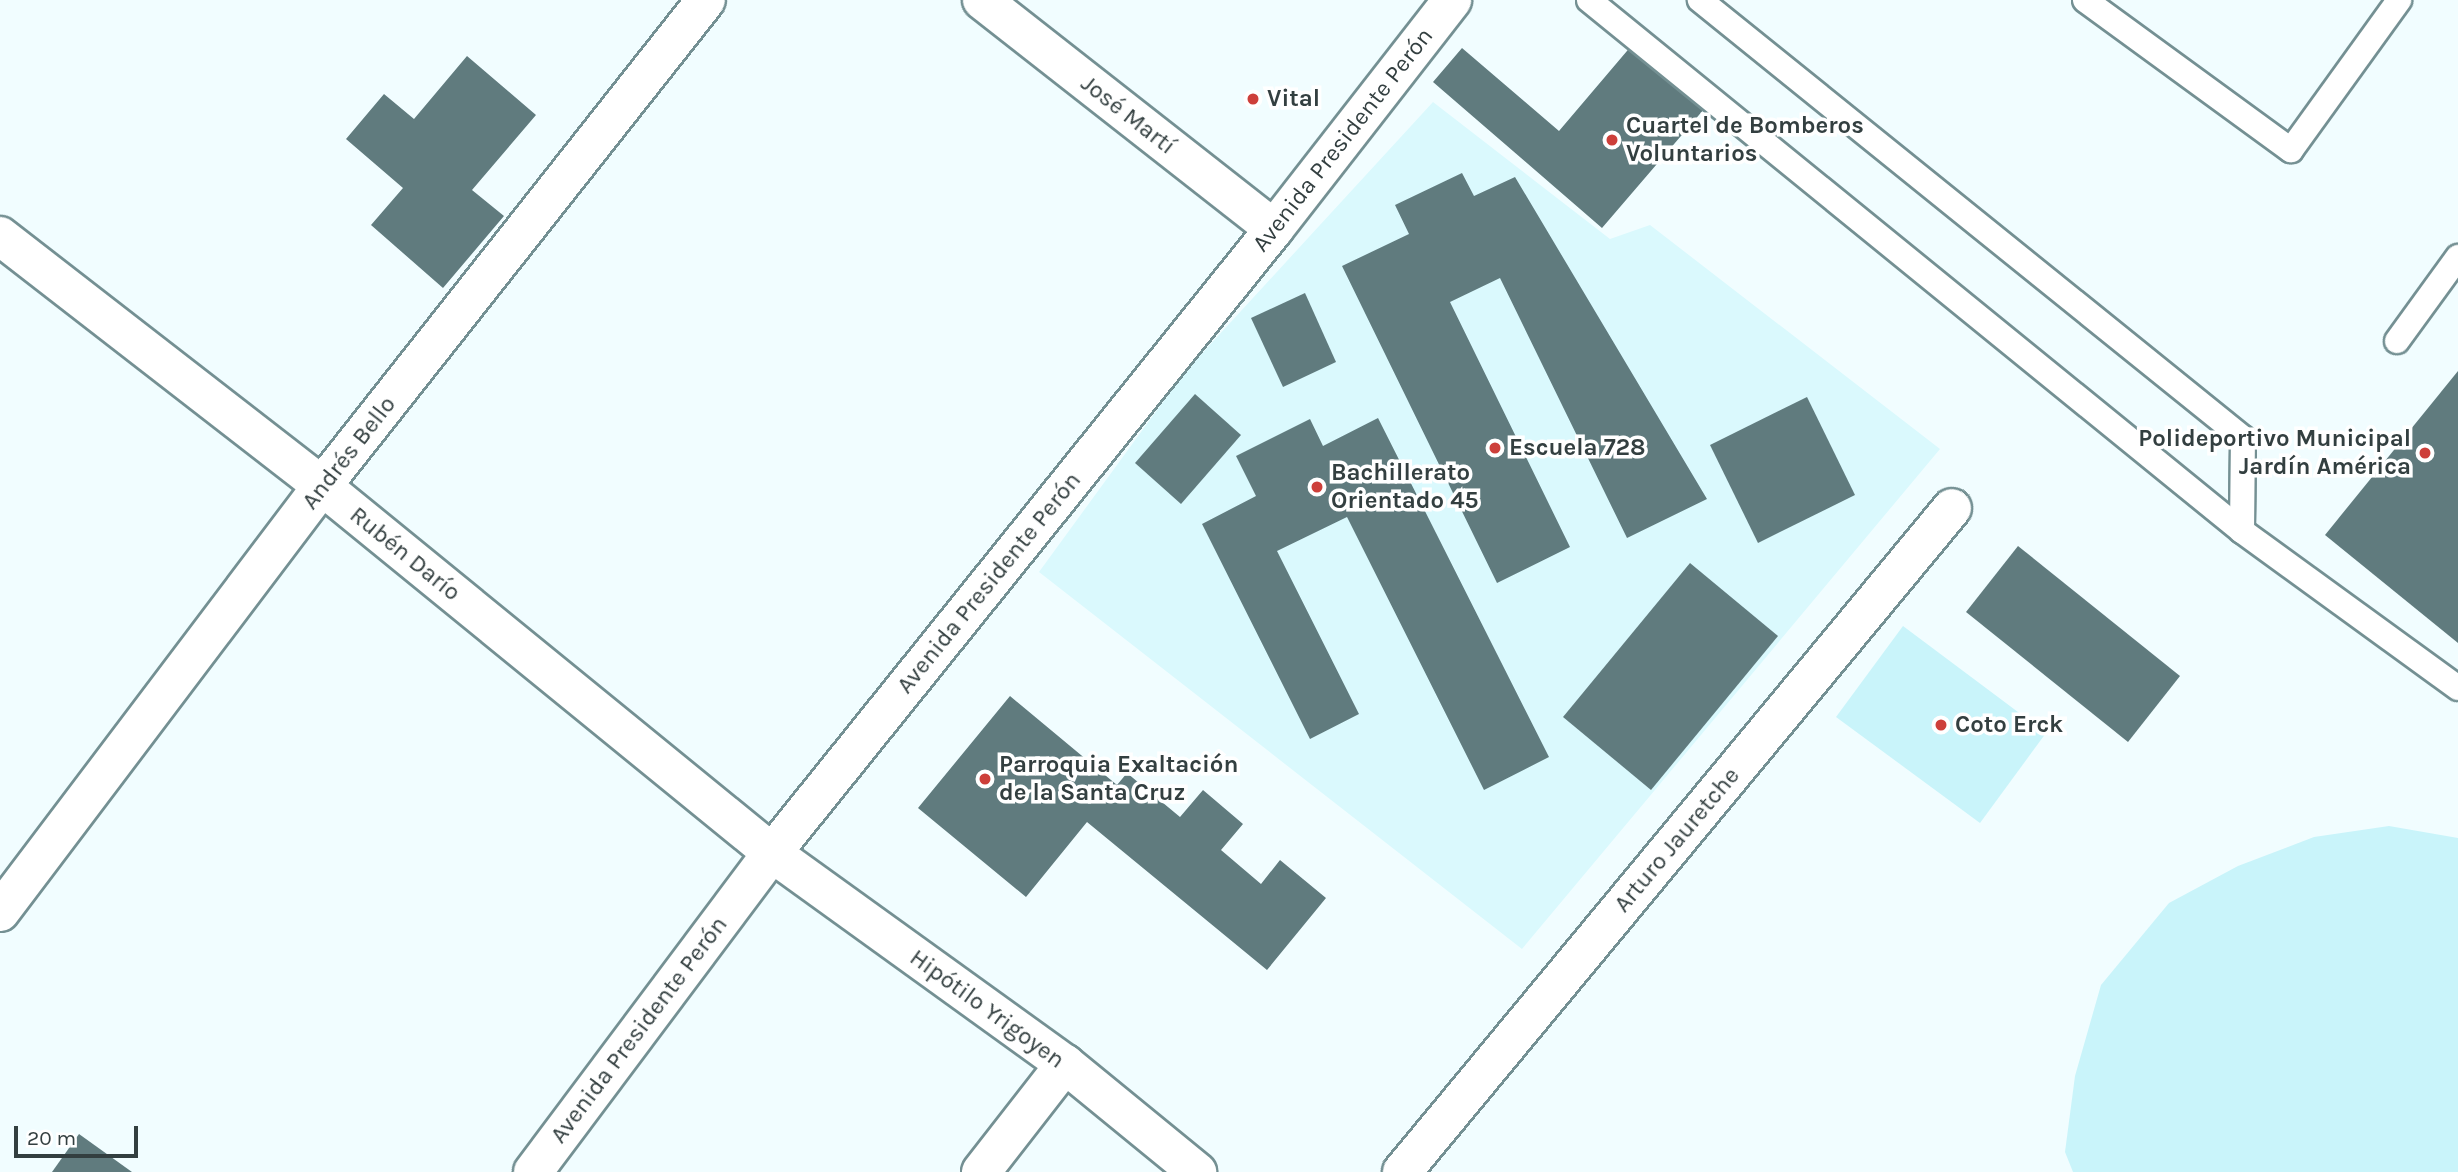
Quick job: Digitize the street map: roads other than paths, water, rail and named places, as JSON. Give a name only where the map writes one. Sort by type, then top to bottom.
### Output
[{"type":"street","name":"Andrés Bello","points":[[0,912],[322,486],[706,0]]},
{"type":"street","name":"José Martí","points":[[982,0],[1274,229]]},
{"type":"street","name":"Avenida Presidente Perón","points":[[533,1172],[772,853],[1274,229],[1452,0]]},
{"type":"street","name":"Rubén Darío","points":[[0,236],[322,486],[772,853]]},
{"type":"street","name":"Arturo Jauretche","points":[[1402,1172],[1952,508]]},
{"type":"street","name":"Hipótilo Yrigoyen","points":[[772,853],[1065,1065],[1197,1172]]},
{"type":"street","points":[[981,1172],[1065,1065]]},
{"type":"lane","points":[[1589,0],[2242,531],[2458,688]]},
{"type":"lane","points":[[1700,0],[2243,438],[2242,531]]},
{"type":"lane","points":[[2085,0],[2291,150],[2399,0]]},
{"type":"lane","points":[[2397,341],[2455,269]]},
{"type":"place","name":"Vital","points":[[1253,99]]},
{"type":"place","name":"Cuartel de Bomberos Voluntarios","points":[[1612,140]]},
{"type":"place","name":"Escuela 728","points":[[1495,448]]},
{"type":"place","name":"Polideportivo Municipal Jardín América","points":[[2425,453]]},
{"type":"place","name":"Bachillerato Orientado 45","points":[[1317,487]]},
{"type":"place","name":"Coto Erck","points":[[1941,725]]},
{"type":"place","name":"Parroquia Exaltación de la Santa Cruz","points":[[985,779]]}]
